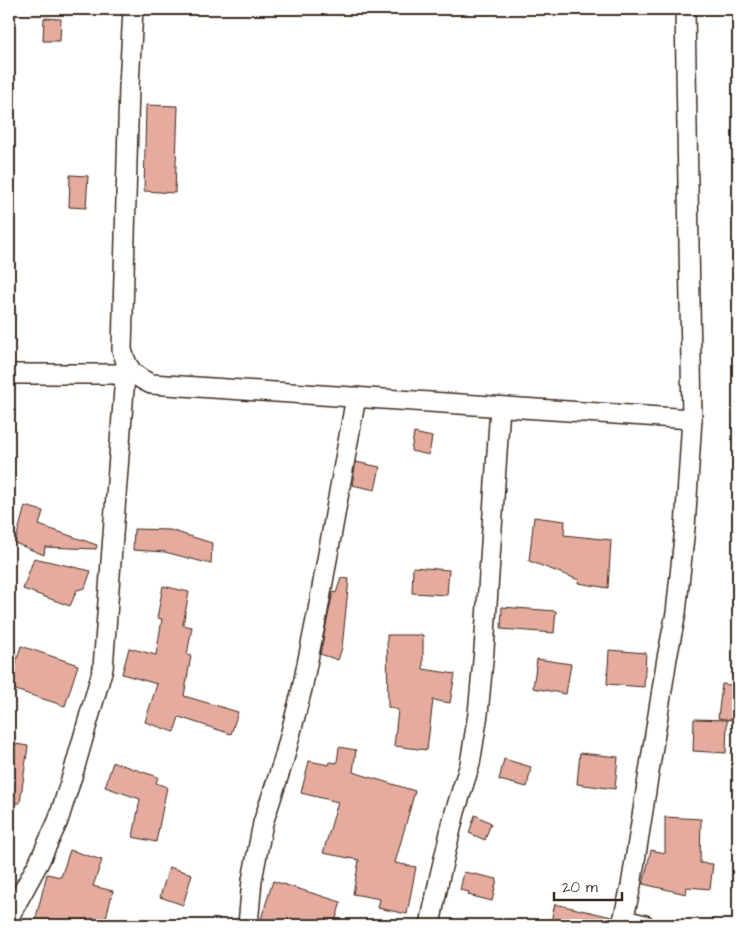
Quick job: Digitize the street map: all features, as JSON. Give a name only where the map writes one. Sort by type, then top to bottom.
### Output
[{"type":"street","points":[[9,917],[39,862],[58,821],[103,668],[128,371],[122,350],[129,86],[133,9]]},
{"type":"street","points":[[645,925],[623,923],[631,886],[679,590],[692,419],[685,9]]},
{"type":"street","points":[[9,374],[128,371],[151,384],[692,419]]},
{"type":"street","points":[[248,925],[252,880],[263,823],[284,759],[302,689],[356,397]]},
{"type":"street","points":[[430,925],[453,821],[470,764],[478,714],[500,407]]},
{"type":"building","points":[[44,18],[61,19],[60,41],[43,41]]},
{"type":"building","points":[[146,105],[178,106],[175,193],[144,191]]},
{"type":"building","points":[[70,175],[88,176],[86,208],[69,207]]},
{"type":"building","points":[[414,433],[432,437],[429,455],[411,451]]},
{"type":"building","points":[[356,462],[380,467],[375,490],[352,485]]},
{"type":"building","points":[[25,506],[43,511],[39,525],[97,545],[96,549],[45,547],[44,555],[15,543]]},
{"type":"building","points":[[534,517],[565,521],[564,535],[611,540],[608,588],[578,583],[579,580],[529,561]]},
{"type":"building","points":[[134,529],[170,530],[212,543],[211,564],[165,552],[133,550]]},
{"type":"building","points":[[34,558],[91,571],[85,588],[77,590],[70,606],[23,589]]},
{"type":"building","points":[[413,567],[449,570],[447,595],[412,593]]},
{"type":"building","points":[[341,578],[349,579],[342,648],[338,660],[320,654],[333,592],[336,593]]},
{"type":"building","points":[[163,586],[189,592],[183,625],[192,627],[187,655],[191,656],[184,696],[238,712],[231,734],[179,717],[174,732],[145,722],[157,684],[122,674],[129,648],[156,655],[162,619],[157,618]]},
{"type":"building","points":[[502,607],[556,611],[554,633],[501,629]]},
{"type":"building","points":[[387,635],[423,635],[423,669],[455,674],[450,703],[433,700],[427,750],[394,746],[398,710],[388,707]]},
{"type":"building","points":[[21,646],[78,665],[65,706],[9,688]]},
{"type":"building","points":[[609,650],[646,653],[644,687],[607,684]]},
{"type":"building","points":[[537,659],[571,664],[566,694],[533,688]]},
{"type":"building","points":[[722,684],[738,686],[738,721],[718,718]]},
{"type":"building","points":[[694,719],[727,720],[726,753],[693,751]]},
{"type":"building","points":[[9,743],[28,746],[20,803],[9,803]]},
{"type":"building","points":[[339,747],[356,750],[353,772],[415,791],[395,863],[416,867],[407,914],[378,908],[380,899],[353,894],[359,860],[323,853],[338,802],[301,793],[309,761],[329,765],[330,762],[337,763]]},
{"type":"building","points":[[580,753],[618,757],[615,789],[577,784]]},
{"type":"building","points":[[504,759],[531,767],[527,787],[499,780]]},
{"type":"building","points":[[113,762],[158,777],[156,783],[167,787],[156,842],[133,837],[140,799],[105,787]]},
{"type":"building","points":[[475,815],[491,823],[485,840],[469,833]]},
{"type":"building","points":[[665,817],[701,819],[700,863],[713,864],[710,889],[687,887],[686,894],[643,884],[651,850],[665,853]]},
{"type":"building","points":[[70,850],[102,860],[93,886],[113,891],[104,925],[49,925],[35,921],[47,874],[61,877]]},
{"type":"building","points":[[169,867],[192,874],[183,905],[160,897]]},
{"type":"building","points":[[464,872],[497,879],[492,901],[468,895],[469,892],[460,890]]},
{"type":"building","points":[[273,881],[341,902],[334,925],[282,925],[261,919]]},
{"type":"building","points":[[555,904],[612,917],[611,925],[550,925]]}]
